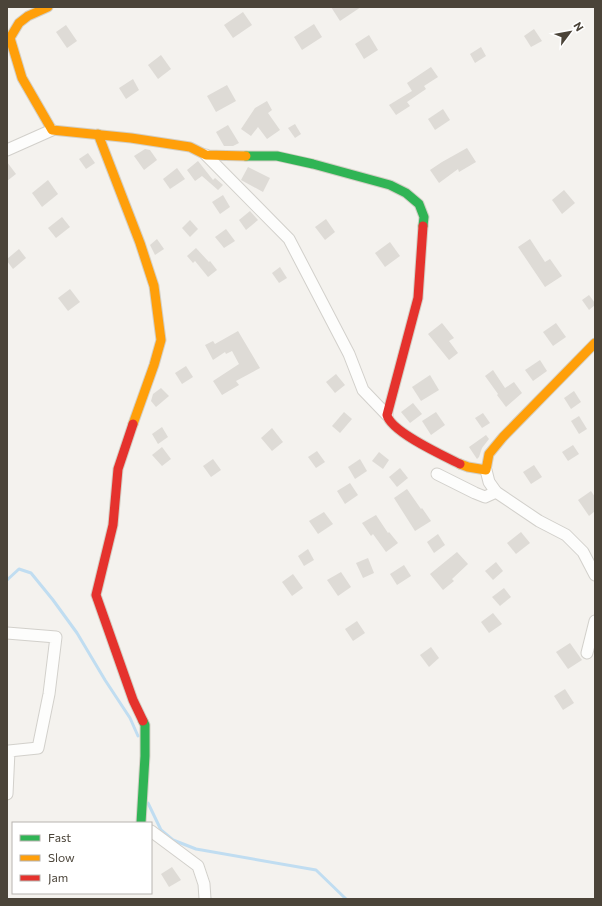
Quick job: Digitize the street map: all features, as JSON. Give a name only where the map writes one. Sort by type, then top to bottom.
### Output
[{"type":"street","points":[[48,7],[28,16],[19,23],[9,38],[22,78],[52,130]]},
{"type":"street","points":[[7,150],[52,130],[132,138],[190,147],[206,155],[289,239],[349,354],[363,390],[388,415]]},
{"type":"street","points":[[98,134],[140,243],[154,286],[161,340],[118,469],[113,525],[96,595],[133,700],[145,725],[145,764],[141,822]]},
{"type":"street","points":[[206,155],[277,156],[312,164],[390,185],[406,193],[419,204],[424,217],[418,298],[388,419],[394,426],[409,437],[450,459],[468,467],[486,470]]},
{"type":"street","points":[[595,343],[503,437],[490,454],[486,470],[489,482],[496,492],[539,521],[566,535],[582,552],[595,575]]},
{"type":"street","points":[[437,474],[485,497],[496,492]]},
{"type":"street","points":[[587,653],[595,621]]},
{"type":"street","points":[[7,633],[56,637],[49,694],[38,748],[8,751],[7,794]]},
{"type":"street","points":[[152,832],[198,866],[204,884],[205,899]]},
{"type":"building","points":[[331,7],[361,7],[340,21]]},
{"type":"building","points":[[243,12],[252,25],[233,38],[224,25]]},
{"type":"building","points":[[314,24],[322,37],[302,50],[294,37]]},
{"type":"building","points":[[66,25],[77,41],[67,48],[56,32]]},
{"type":"building","points":[[534,29],[542,41],[531,47],[524,36]]},
{"type":"building","points":[[369,35],[378,50],[364,59],[355,44]]},
{"type":"building","points":[[481,47],[486,56],[475,63],[470,54]]},
{"type":"building","points":[[161,55],[171,69],[158,79],[148,65]]},
{"type":"building","points":[[431,67],[438,77],[424,86],[426,89],[407,102],[410,106],[396,115],[389,105],[412,91],[407,83]]},
{"type":"building","points":[[133,79],[139,90],[126,99],[119,88]]},
{"type":"building","points":[[227,85],[236,101],[216,112],[207,96]]},
{"type":"building","points":[[267,101],[272,110],[268,113],[280,130],[267,139],[258,127],[251,136],[241,129],[255,108]]},
{"type":"building","points":[[443,109],[450,120],[435,130],[428,119]]},
{"type":"building","points":[[295,124],[301,134],[295,138],[288,128]]},
{"type":"building","points":[[228,125],[239,143],[233,146],[224,146],[216,132]]},
{"type":"building","points":[[467,148],[476,162],[459,172],[458,169],[439,183],[430,170]]},
{"type":"building","points":[[145,149],[150,150],[157,160],[144,170],[134,156]]},
{"type":"building","points":[[88,153],[95,163],[86,169],[79,159]]},
{"type":"building","points":[[198,161],[213,180],[215,178],[223,185],[218,190],[202,176],[195,181],[187,170]]},
{"type":"building","points":[[7,162],[16,174],[7,181]]},
{"type":"building","points":[[248,167],[270,178],[263,192],[241,180]]},
{"type":"building","points":[[177,168],[185,179],[170,189],[163,179]]},
{"type":"building","points":[[48,180],[58,194],[42,207],[32,193]]},
{"type":"building","points":[[564,190],[575,203],[562,214],[552,200]]},
{"type":"building","points":[[223,195],[230,207],[220,214],[212,202]]},
{"type":"building","points":[[250,211],[258,220],[246,230],[239,220]]},
{"type":"building","points":[[62,217],[70,227],[56,238],[48,228]]},
{"type":"building","points":[[326,219],[335,232],[325,240],[315,227]]},
{"type":"building","points":[[190,220],[198,229],[190,237],[182,228]]},
{"type":"building","points":[[226,229],[235,241],[224,248],[215,237]]},
{"type":"building","points":[[157,239],[164,249],[155,255],[150,245]]},
{"type":"building","points":[[530,239],[545,262],[550,259],[562,276],[545,287],[518,247]]},
{"type":"building","points":[[390,242],[400,256],[385,267],[375,253]]},
{"type":"building","points":[[196,248],[217,270],[208,277],[195,261],[193,263],[187,256]]},
{"type":"building","points":[[19,249],[26,258],[13,269],[7,259]]},
{"type":"building","points":[[280,267],[287,278],[279,283],[272,273]]},
{"type":"building","points":[[70,289],[80,302],[68,311],[58,298]]},
{"type":"building","points":[[589,295],[595,305],[589,310],[582,300]]},
{"type":"building","points":[[442,323],[454,338],[449,341],[458,353],[449,360],[428,334]]},
{"type":"building","points":[[556,323],[566,337],[553,346],[543,332]]},
{"type":"building","points":[[238,331],[260,368],[236,381],[239,385],[222,395],[213,381],[239,364],[232,351],[226,354],[225,352],[213,360],[205,345],[213,341],[215,344]]},
{"type":"building","points":[[540,360],[547,371],[533,381],[525,370]]},
{"type":"building","points":[[186,366],[193,377],[182,384],[175,373]]},
{"type":"building","points":[[493,370],[505,388],[514,382],[522,393],[506,407],[485,376]]},
{"type":"building","points":[[336,374],[345,385],[335,393],[326,382]]},
{"type":"building","points":[[430,375],[439,390],[421,401],[412,387]]},
{"type":"building","points":[[161,388],[169,396],[156,407],[151,401],[153,394]]},
{"type":"building","points":[[574,391],[581,402],[571,409],[564,398]]},
{"type":"building","points":[[413,403],[422,414],[410,423],[401,412]]},
{"type":"building","points":[[344,412],[352,419],[340,433],[332,426]]},
{"type":"building","points":[[436,412],[445,425],[431,435],[422,421]]},
{"type":"building","points":[[483,413],[490,423],[482,428],[475,418]]},
{"type":"building","points":[[579,416],[587,429],[579,434],[571,421]]},
{"type":"building","points":[[162,427],[168,437],[158,444],[152,434]]},
{"type":"building","points":[[272,428],[283,442],[272,451],[261,438]]},
{"type":"building","points":[[486,435],[489,439],[482,448],[477,459],[469,447]]},
{"type":"building","points":[[573,445],[579,454],[568,461],[562,452]]},
{"type":"building","points":[[162,447],[171,459],[162,466],[152,455]]},
{"type":"building","points":[[317,451],[325,462],[316,468],[308,457]]},
{"type":"building","points":[[379,452],[389,460],[383,469],[372,461]]},
{"type":"building","points":[[213,459],[221,470],[211,477],[203,466]]},
{"type":"building","points":[[360,459],[367,471],[355,479],[348,467]]},
{"type":"building","points":[[534,465],[542,477],[531,484],[523,472]]},
{"type":"building","points":[[400,468],[408,478],[397,487],[389,477]]},
{"type":"building","points":[[350,483],[358,495],[345,504],[337,491]]},
{"type":"building","points":[[407,489],[431,521],[415,531],[394,498]]},
{"type":"building","points":[[591,491],[595,497],[595,511],[589,516],[578,500]]},
{"type":"building","points":[[324,512],[333,524],[318,534],[309,521]]},
{"type":"building","points":[[376,515],[388,533],[389,532],[398,543],[386,552],[373,534],[371,536],[362,523]]},
{"type":"building","points":[[521,532],[530,543],[516,554],[507,543]]},
{"type":"building","points":[[438,534],[445,545],[434,553],[427,542]]},
{"type":"building","points":[[308,549],[314,560],[304,566],[298,556]]},
{"type":"building","points":[[457,552],[468,564],[452,579],[454,581],[443,590],[430,574]]},
{"type":"building","points":[[368,558],[374,573],[363,578],[356,563]]},
{"type":"building","points":[[496,562],[503,571],[493,580],[485,571]]},
{"type":"building","points":[[404,565],[411,576],[397,585],[390,574]]},
{"type":"building","points":[[341,572],[351,587],[338,596],[327,580]]},
{"type":"building","points":[[293,574],[303,588],[292,596],[282,582]]},
{"type":"building","points":[[504,588],[511,597],[500,606],[492,597]]},
{"type":"building","points":[[493,613],[502,624],[489,633],[481,622]]},
{"type":"building","points":[[357,621],[365,633],[353,641],[345,629]]},
{"type":"building","points":[[570,643],[582,660],[568,669],[556,652]]},
{"type":"building","points":[[431,647],[439,658],[429,667],[420,655]]},
{"type":"building","points":[[565,689],[574,703],[563,710],[554,696]]},
{"type":"building","points":[[172,867],[181,880],[169,887],[161,874]]},
{"type":"waterway","points":[[7,580],[19,569],[31,573],[77,633],[130,718],[138,736]]},
{"type":"waterway","points":[[148,803],[161,830],[173,840],[196,849],[316,870],[346,899]]},
{"type":"traffic: fast","points":[[246,156],[277,156],[313,164],[390,185],[406,193],[419,204],[424,217],[423,226]]},
{"type":"traffic: fast","points":[[141,822],[145,756],[145,725],[143,721]]},
{"type":"traffic: slow","points":[[48,7],[28,16],[19,23],[10,38],[22,78],[52,130],[131,138],[190,147],[206,155],[246,156]]},
{"type":"traffic: slow","points":[[98,134],[140,243],[154,286],[161,340],[154,365],[133,424]]},
{"type":"traffic: slow","points":[[460,464],[486,470],[489,454],[503,437],[595,343]]},
{"type":"traffic: jam","points":[[423,226],[418,298],[387,415],[391,422],[408,436],[460,464]]},
{"type":"traffic: jam","points":[[133,424],[118,469],[113,525],[96,595],[133,700],[143,721]]}]
